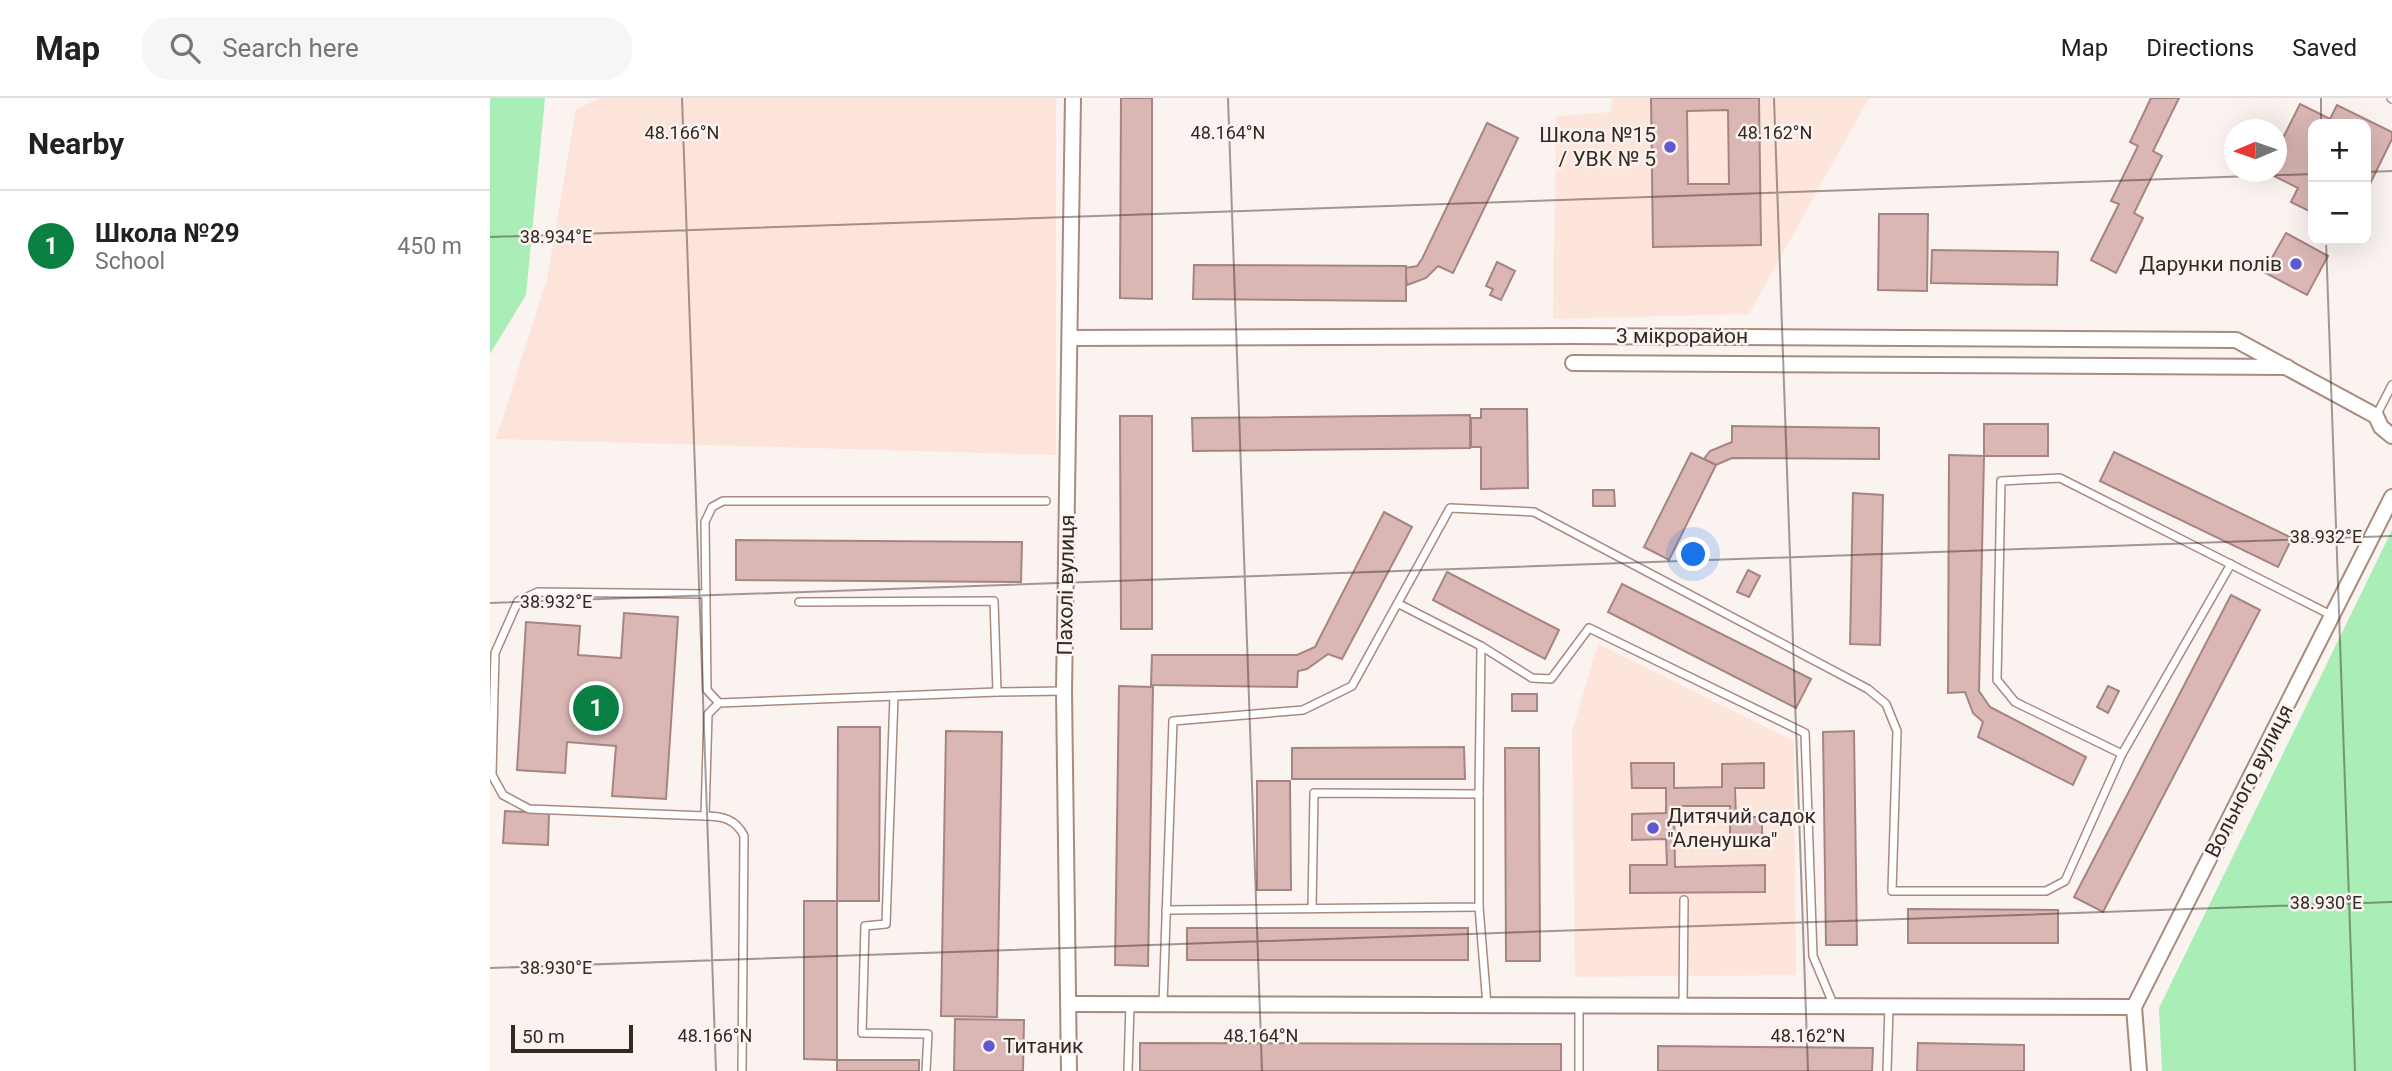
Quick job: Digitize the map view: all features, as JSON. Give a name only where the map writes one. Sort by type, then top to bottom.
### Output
[{"type":"street","name":"Пахолі вулиця","points":[[1069,1071],[1065,691],[1073,98]]},
{"type":"street","name":"3 мікрорайон","points":[[1070,338],[1587,336],[2236,340],[2376,416],[2381,426],[2392,436]]},
{"type":"street","name":"3 мікрорайон","points":[[1573,363],[2288,368]]},
{"type":"street","name":"Вольного вулиця","points":[[2134,1007],[2392,497]]},
{"type":"street","points":[[1070,1004],[2134,1007],[2139,1071]]},
{"type":"lane","points":[[2376,416],[2392,385]]},
{"type":"lane","points":[[2122,754],[2015,702],[1997,680],[2001,481],[2060,478],[2332,616]]},
{"type":"lane","points":[[719,703],[707,690],[705,523],[712,507],[723,501],[1046,501]]},
{"type":"lane","points":[[1163,1004],[1173,721],[1303,710],[1352,686],[1450,508],[1534,512],[1867,689],[1886,704],[1897,731],[1892,891],[2046,891],[2066,881],[2122,754],[2231,564]]},
{"type":"lane","points":[[706,594],[538,592],[518,601],[495,653],[492,775],[503,795],[529,809],[721,816],[731,821],[744,836],[742,1071]]},
{"type":"lane","points":[[799,602],[994,601],[997,692]]},
{"type":"lane","points":[[1399,604],[1481,646],[1532,678],[1551,679],[1589,628],[1805,733],[1813,956],[1834,1006]]},
{"type":"lane","points":[[1481,646],[1479,907],[1487,1005]]},
{"type":"lane","points":[[705,816],[708,714],[719,703],[1065,691]]},
{"type":"lane","points":[[894,696],[886,924],[865,926],[862,1033],[928,1034],[926,1071]]},
{"type":"lane","points":[[1312,909],[1314,793],[1479,794]]},
{"type":"lane","points":[[1683,1005],[1685,900]]},
{"type":"lane","points":[[1166,910],[1479,907]]},
{"type":"lane","points":[[1128,1071],[1130,1004]]},
{"type":"lane","points":[[1579,1005],[1579,1071]]},
{"type":"lane","points":[[1887,1071],[1889,1006]]},
{"type":"shaded area","points":[[602,98],[1056,98],[1056,455],[496,439],[547,279],[576,109]]},
{"type":"shaded area","points":[[1612,98],[1869,98],[1749,314],[1553,319],[1556,116],[1611,112]]},
{"type":"shaded area","points":[[1598,644],[1794,741],[1796,975],[1575,977],[1572,731]]},
{"type":"green space","points":[[490,98],[545,98],[526,295],[490,354]]},
{"type":"green space","points":[[2392,530],[2392,1071],[2162,1071],[2159,1008]]},
{"type":"building","points":[[1121,98],[1152,98],[1152,299],[1120,298]]},
{"type":"building","name":"Школа №15 / УВК № 5","points":[[1651,98],[1759,98],[1761,245],[1653,247]],"holes":[[[1728,110],[1729,184],[1688,184],[1687,111]]]},
{"type":"building","points":[[2151,98],[2179,98],[2153,151],[2162,156],[2134,213],[2143,218],[2116,273],[2091,260],[2119,204],[2111,201],[2138,146],[2130,142]]},
{"type":"building","points":[[2300,104],[2330,119],[2308,119],[2308,210],[2291,202],[2298,188],[2286,182],[2287,130]]},
{"type":"building","points":[[2337,105],[2366,119],[2330,119]]},
{"type":"building","points":[[2371,122],[2392,132],[2392,139],[2371,182]]},
{"type":"building","points":[[1487,123],[1518,138],[1453,273],[1438,266],[1426,278],[1407,285],[1405,268],[1417,266],[1422,259]]},
{"type":"building","points":[[1879,214],[1928,214],[1927,291],[1878,290]]},
{"type":"building","name":"Дарунки полів","points":[[2286,233],[2328,256],[2307,295],[2264,272]]},
{"type":"building","points":[[1932,250],[2058,252],[2057,285],[1931,283]]},
{"type":"building","points":[[1497,262],[1515,271],[1501,300],[1490,295],[1493,289],[1486,286]]},
{"type":"building","points":[[1194,265],[1406,266],[1406,301],[1193,299]]},
{"type":"building","points":[[1481,409],[1527,409],[1528,488],[1481,489],[1481,447],[1471,447],[1471,418],[1481,418]]},
{"type":"building","points":[[1470,415],[1470,448],[1193,451],[1192,418]]},
{"type":"building","points":[[1120,416],[1152,416],[1152,629],[1121,629]]},
{"type":"building","points":[[1984,424],[2048,424],[2048,456],[1984,456]]},
{"type":"building","points":[[1732,426],[1879,428],[1879,459],[1732,458],[1716,465],[1704,459],[1710,451],[1732,442]]},
{"type":"building","points":[[2114,452],[2292,538],[2278,567],[2100,481]]},
{"type":"building","points":[[1691,453],[1716,465],[1669,560],[1644,547]]},
{"type":"building","points":[[1949,455],[1984,456],[1979,691],[1990,707],[2086,757],[2073,785],[1978,737],[1983,722],[1973,713],[1965,692],[1948,693]]},
{"type":"building","points":[[1593,490],[1614,490],[1615,506],[1593,506]]},
{"type":"building","points":[[1853,493],[1883,495],[1880,645],[1850,644]]},
{"type":"building","points":[[1384,512],[1412,527],[1342,659],[1328,654],[1307,669],[1298,671],[1297,687],[1151,685],[1152,655],[1297,655],[1315,647]]},
{"type":"building","points":[[736,540],[1022,542],[1021,582],[736,580]]},
{"type":"building","points":[[1748,570],[1760,576],[1749,597],[1737,592]]},
{"type":"building","points":[[1447,572],[1559,630],[1545,659],[1433,600]]},
{"type":"building","points":[[1622,584],[1811,679],[1796,708],[1608,612]]},
{"type":"building","points":[[2231,595],[2260,610],[2103,912],[2074,897]]},
{"type":"building","points":[[624,613],[678,617],[666,799],[612,796],[616,746],[567,742],[565,773],[517,770],[526,622],[580,626],[578,655],[621,658]]},
{"type":"building","points":[[1119,686],[1153,687],[1148,966],[1115,965]]},
{"type":"building","points":[[2108,686],[2119,691],[2108,713],[2097,707]]},
{"type":"building","points":[[1512,694],[1537,694],[1537,711],[1512,711]]},
{"type":"building","points":[[838,727],[880,727],[879,901],[837,901]]},
{"type":"building","points":[[946,731],[1002,732],[997,1017],[941,1016]]},
{"type":"building","points":[[1854,731],[1857,945],[1826,945],[1823,732]]},
{"type":"building","points":[[1464,747],[1465,779],[1292,779],[1292,748]]},
{"type":"building","points":[[1505,748],[1539,748],[1540,961],[1506,961]]},
{"type":"building","name":"Дитячий садок \"Аленушка\"","points":[[1631,763],[1674,763],[1674,788],[1722,787],[1722,764],[1764,763],[1764,788],[1735,788],[1736,817],[1762,817],[1762,840],[1730,841],[1730,806],[1674,806],[1675,867],[1765,865],[1765,892],[1630,893],[1630,865],[1667,865],[1666,839],[1632,840],[1632,814],[1666,813],[1666,788],[1632,788]]},
{"type":"building","points":[[1257,781],[1290,781],[1291,890],[1257,890]]},
{"type":"building","points":[[505,811],[549,813],[548,845],[503,843]]},
{"type":"building","points":[[804,901],[837,901],[837,1060],[804,1059]]},
{"type":"building","points":[[1908,909],[2058,910],[2058,943],[1908,943]]},
{"type":"building","points":[[1187,928],[1468,928],[1468,960],[1187,960]]},
{"type":"building","name":"Титаник","points":[[955,1019],[1024,1020],[1023,1071],[954,1071]]},
{"type":"building","points":[[1140,1043],[1561,1044],[1561,1071],[1140,1071]]},
{"type":"building","points":[[1918,1043],[2024,1045],[2024,1071],[1917,1071]]},
{"type":"building","points":[[1658,1046],[1873,1048],[1872,1071],[1658,1071]]},
{"type":"building","points":[[837,1060],[919,1060],[919,1071],[837,1071]]},
{"type":"place","name":"Школа №15 / УВК № 5","points":[[1670,147]]},
{"type":"place","name":"Дарунки полів","points":[[2296,264]]},
{"type":"place","name":"Школа №29","points":[[596,708]]},
{"type":"place","name":"Дитячий садок \"Аленушка\"","points":[[1653,828]]},
{"type":"place","name":"Титаник","points":[[989,1046]]}]
